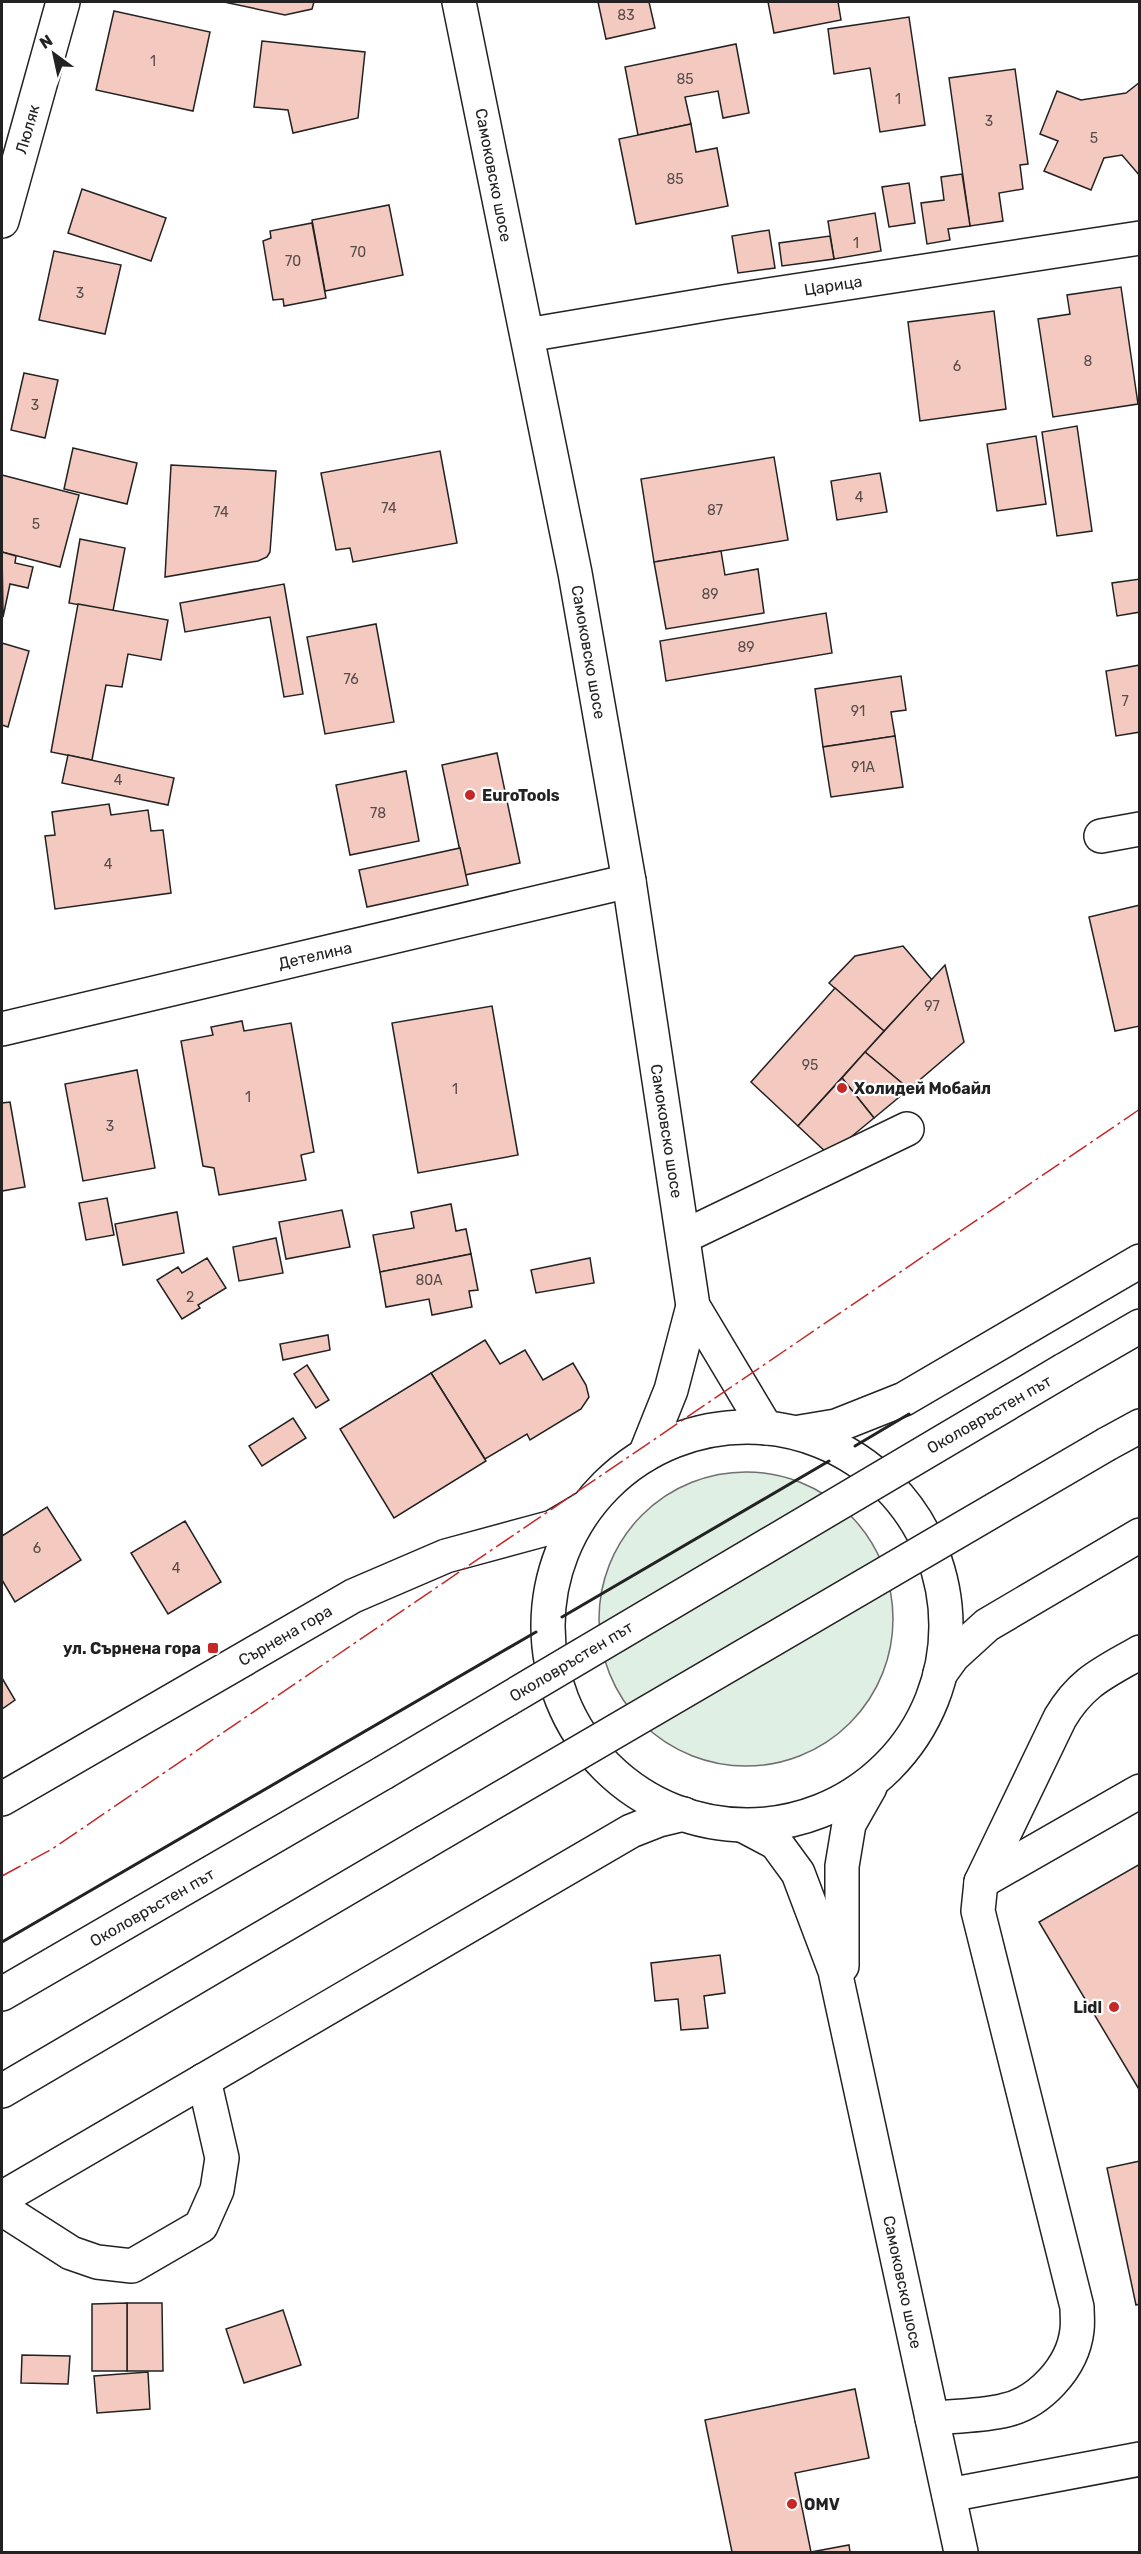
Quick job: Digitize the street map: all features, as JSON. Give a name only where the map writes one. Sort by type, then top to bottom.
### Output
[{"type":"main road","name":"Люляк","points":[[2,221],[63,2]]},
{"type":"main road","name":"Самоковско шосе","points":[[459,2],[575,573],[629,881],[693,1306],[766,1428]]},
{"type":"main road","name":"Царица","points":[[526,335],[723,302],[1140,238]]},
{"type":"main road","points":[[1101,836],[1140,829]]},
{"type":"main road","name":"Детелина","points":[[2,1029],[629,881]]},
{"type":"main road","points":[[683,1237],[907,1130]]},
{"type":"main road","points":[[1140,1261],[903,1399],[836,1426],[800,1432],[766,1428],[724,1428],[680,1437],[645,1455],[610,1482],[585,1508],[565,1542],[554,1576],[549,1621],[550,1658],[575,1726],[592,1753],[616,1774],[656,1802],[684,1814],[744,1826],[795,1822],[844,1802],[896,1760],[913,1736],[929,1704],[940,1674],[953,1656],[987,1625],[1140,1535]]},
{"type":"main road","name":"Самоковско шосе","points":[[645,1455],[671,1390],[693,1306]]},
{"type":"main road","name":"Околовръстен път","points":[[2,1994],[383,1773],[1140,1326]]},
{"type":"main road","points":[[2,2091],[1140,1425]]},
{"type":"main road","points":[[800,1432],[841,1451],[880,1477],[905,1502],[929,1542],[940,1574],[945,1607],[940,1674]]},
{"type":"main road","name":"Сърнена гора","points":[[2,1799],[353,1596],[446,1556],[553,1527],[585,1508]]},
{"type":"main road","points":[[932,2418],[1005,2411],[1030,2400],[1055,2379],[1070,2355],[1077,2331],[1077,2307],[978,1911],[981,1882],[1072,1697],[1089,1681],[1140,1652]]},
{"type":"main road","points":[[845,2011],[841,1934],[842,1866],[849,1824],[874,1780]]},
{"type":"main road","points":[[981,1882],[1140,1791]]},
{"type":"main road","points":[[2,2198],[631,1831],[659,1820],[684,1814]]},
{"type":"main road","points":[[744,1826],[776,1843],[798,1873],[835,1971],[845,2011]]},
{"type":"main road","name":"Самоковско шосе","points":[[845,2011],[961,2553]]},
{"type":"main road","points":[[2,2208],[71,2253],[97,2262],[132,2266],[201,2226],[217,2190],[222,2158],[204,2080]]},
{"type":"main road","points":[[949,2495],[1140,2459]]},
{"type":"green space","points":[[746,1472],[775,1475],[802,1483],[828,1497],[850,1515],[868,1537],[882,1563],[890,1590],[893,1619],[890,1648],[882,1675],[868,1701],[850,1723],[828,1741],[802,1755],[775,1763],[746,1766],[717,1763],[690,1755],[664,1741],[642,1723],[624,1701],[610,1675],[602,1648],[599,1619],[602,1590],[610,1563],[624,1537],[642,1515],[664,1497],[690,1483],[717,1475]]},
{"type":"building","points":[[224,2],[314,2],[312,9],[285,15]]},
{"type":"building","points":[[598,2],[649,2],[655,28],[606,39]]},
{"type":"building","points":[[768,2],[838,2],[841,20],[774,33]]},
{"type":"building","points":[[114,11],[210,32],[193,111],[96,90]]},
{"type":"building","points":[[909,17],[925,125],[880,132],[870,68],[834,74],[828,29]]},
{"type":"building","points":[[262,41],[365,52],[358,118],[293,133],[288,110],[254,107]]},
{"type":"building","points":[[736,44],[749,113],[723,118],[718,91],[685,97],[691,124],[638,135],[625,67]]},
{"type":"building","points":[[1015,69],[1028,164],[1020,165],[1023,189],[999,193],[1003,221],[970,226],[949,78]]},
{"type":"building","points":[[1140,82],[1140,176],[1122,155],[1104,158],[1091,190],[1044,171],[1058,141],[1040,134],[1057,91],[1081,100],[1126,93]]},
{"type":"building","points":[[691,124],[696,152],[717,148],[728,206],[636,224],[619,139]]},
{"type":"building","points":[[962,174],[970,226],[948,229],[950,240],[927,244],[921,203],[944,200],[941,177]]},
{"type":"building","points":[[909,183],[915,223],[889,227],[882,187]]},
{"type":"building","points":[[82,189],[166,218],[151,261],[68,233]]},
{"type":"building","points":[[389,205],[403,275],[325,291],[312,220]]},
{"type":"building","points":[[875,213],[881,251],[834,259],[828,221]]},
{"type":"building","points":[[312,223],[326,298],[284,306],[283,299],[273,300],[263,241],[271,238],[270,231]]},
{"type":"building","points":[[769,230],[775,268],[738,273],[732,236]]},
{"type":"building","points":[[830,236],[834,259],[782,266],[779,243]]},
{"type":"building","points":[[54,251],[121,265],[105,334],[39,320]]},
{"type":"building","points":[[1121,287],[1138,404],[1053,417],[1038,319],[1070,314],[1067,295]]},
{"type":"building","points":[[994,311],[1006,409],[920,421],[908,322]]},
{"type":"building","points":[[24,373],[58,380],[45,438],[11,430]]},
{"type":"building","points":[[1077,426],[1092,531],[1057,536],[1042,432]]},
{"type":"building","points":[[1036,436],[1046,504],[997,511],[987,444]]},
{"type":"building","points":[[73,448],[137,463],[127,504],[64,489]]},
{"type":"building","points":[[440,451],[457,543],[353,562],[350,548],[336,550],[321,473]]},
{"type":"building","points":[[774,457],[788,540],[654,562],[641,479]]},
{"type":"building","points":[[171,465],[276,471],[270,552],[267,557],[258,561],[165,577]]},
{"type":"building","points":[[880,473],[887,512],[837,520],[831,481]]},
{"type":"building","points":[[2,475],[79,495],[60,567],[2,552]]},
{"type":"building","points":[[80,539],[125,548],[113,611],[69,603]]},
{"type":"building","points":[[721,551],[725,575],[758,569],[764,613],[666,629],[654,562]]},
{"type":"building","points":[[2,552],[16,556],[15,563],[33,567],[28,588],[10,584],[3,617]]},
{"type":"building","points":[[1140,579],[1140,612],[1117,616],[1112,583]]},
{"type":"building","points":[[284,584],[303,694],[284,697],[270,617],[185,632],[180,603]]},
{"type":"building","points":[[78,604],[168,620],[161,660],[128,654],[122,687],[106,685],[92,760],[51,752]]},
{"type":"building","points":[[826,613],[832,653],[666,681],[660,641]]},
{"type":"building","points":[[376,624],[394,722],[325,734],[307,637]]},
{"type":"building","points":[[2,643],[29,651],[8,727],[2,725]]},
{"type":"building","points":[[1140,665],[1140,732],[1116,736],[1106,671]]},
{"type":"building","points":[[901,676],[906,710],[891,712],[895,736],[823,747],[815,689]]},
{"type":"building","points":[[895,736],[903,787],[831,797],[823,747]]},
{"type":"building","points":[[497,753],[520,863],[465,875],[442,765]]},
{"type":"building","points":[[68,755],[174,778],[168,805],[62,783]]},
{"type":"building","points":[[406,771],[419,841],[350,855],[336,785]]},
{"type":"building","points":[[109,804],[111,815],[148,810],[151,831],[163,830],[171,893],[55,909],[45,836],[55,835],[52,812]]},
{"type":"building","points":[[460,848],[468,885],[367,907],[359,870]]},
{"type":"building","points":[[1140,905],[1140,1026],[1115,1031],[1089,917]]},
{"type":"building","points":[[903,946],[932,980],[884,1031],[829,983],[855,956]]},
{"type":"building","points":[[945,965],[964,1042],[909,1089],[865,1052]]},
{"type":"building","points":[[835,988],[884,1031],[798,1126],[751,1082]]},
{"type":"building","points":[[492,1006],[518,1155],[418,1173],[392,1023]]},
{"type":"building","points":[[242,1021],[244,1031],[291,1023],[314,1152],[301,1155],[306,1180],[219,1195],[214,1168],[203,1166],[181,1041],[213,1035],[211,1027]]},
{"type":"building","points":[[865,1052],[909,1089],[874,1118],[842,1078]]},
{"type":"building","points":[[137,1070],[155,1168],[83,1181],[65,1084]]},
{"type":"building","points":[[842,1078],[874,1118],[829,1155],[798,1126]]},
{"type":"building","points":[[10,1102],[25,1187],[2,1191],[2,1103]]},
{"type":"building","points":[[107,1198],[114,1235],[86,1240],[79,1203]]},
{"type":"building","points":[[451,1204],[456,1231],[466,1229],[471,1254],[380,1272],[373,1235],[414,1228],[411,1212]]},
{"type":"building","points":[[342,1210],[350,1247],[286,1259],[279,1222]]},
{"type":"building","points":[[177,1212],[184,1253],[123,1265],[115,1224]]},
{"type":"building","points":[[276,1238],[283,1273],[239,1281],[233,1247]]},
{"type":"building","points":[[471,1254],[478,1290],[469,1291],[472,1307],[432,1315],[429,1299],[386,1307],[380,1272]]},
{"type":"building","points":[[207,1258],[226,1288],[198,1305],[200,1308],[182,1319],[157,1280],[178,1267],[182,1273]]},
{"type":"building","points":[[590,1258],[594,1283],[536,1293],[531,1270]]},
{"type":"building","points":[[328,1335],[330,1350],[283,1360],[280,1344]]},
{"type":"building","points":[[485,1340],[500,1364],[525,1350],[543,1380],[573,1363],[586,1385],[589,1397],[581,1409],[530,1440],[527,1434],[485,1459],[431,1373]]},
{"type":"building","points":[[307,1365],[329,1400],[316,1408],[294,1374]]},
{"type":"building","points":[[431,1373],[486,1461],[394,1518],[340,1429]]},
{"type":"building","points":[[293,1418],[306,1438],[262,1466],[249,1446]]},
{"type":"building","points":[[47,1507],[81,1560],[15,1602],[2,1580],[2,1536]]},
{"type":"building","points":[[185,1521],[221,1582],[168,1614],[131,1553]]},
{"type":"building","points":[[2,1678],[15,1700],[2,1709]]},
{"type":"building","name":"Lidl","points":[[1140,1864],[1140,2091],[1039,1922]]},
{"type":"building","points":[[720,1955],[725,1993],[704,1996],[708,2028],[681,2030],[678,1999],[655,2001],[651,1963]]},
{"type":"building","points":[[1140,2161],[1140,2304],[1136,2305],[1107,2168]]},
{"type":"building","points":[[127,2303],[162,2303],[163,2371],[127,2371]]},
{"type":"building","points":[[127,2303],[127,2371],[92,2371],[92,2304]]},
{"type":"building","points":[[283,2310],[301,2365],[244,2383],[226,2329]]},
{"type":"building","points":[[22,2355],[70,2356],[68,2384],[21,2383]]},
{"type":"building","points":[[148,2372],[150,2409],[97,2413],[94,2376]]},
{"type":"building","points":[[855,2389],[869,2458],[795,2473],[811,2552],[732,2552],[705,2420]]},
{"type":"building","points":[[849,2545],[850,2552],[811,2552]]},
{"type":"wall","points":[[855,1446],[909,1414]]},
{"type":"wall","points":[[562,1617],[829,1461]]},
{"type":"wall","points":[[2,1942],[536,1632]]},
{"type":"power","points":[[2,1876],[52,1849],[1140,1109]]},
{"type":"place","name":"EuroTools","points":[[470,795]]},
{"type":"place","name":"Холидей Мобайл","points":[[842,1088]]},
{"type":"place","name":"ул. Сърнена гора","points":[[213,1648]]},
{"type":"place","name":"Lidl","points":[[1114,2007]]},
{"type":"place","name":"OMV","points":[[792,2504]]}]
